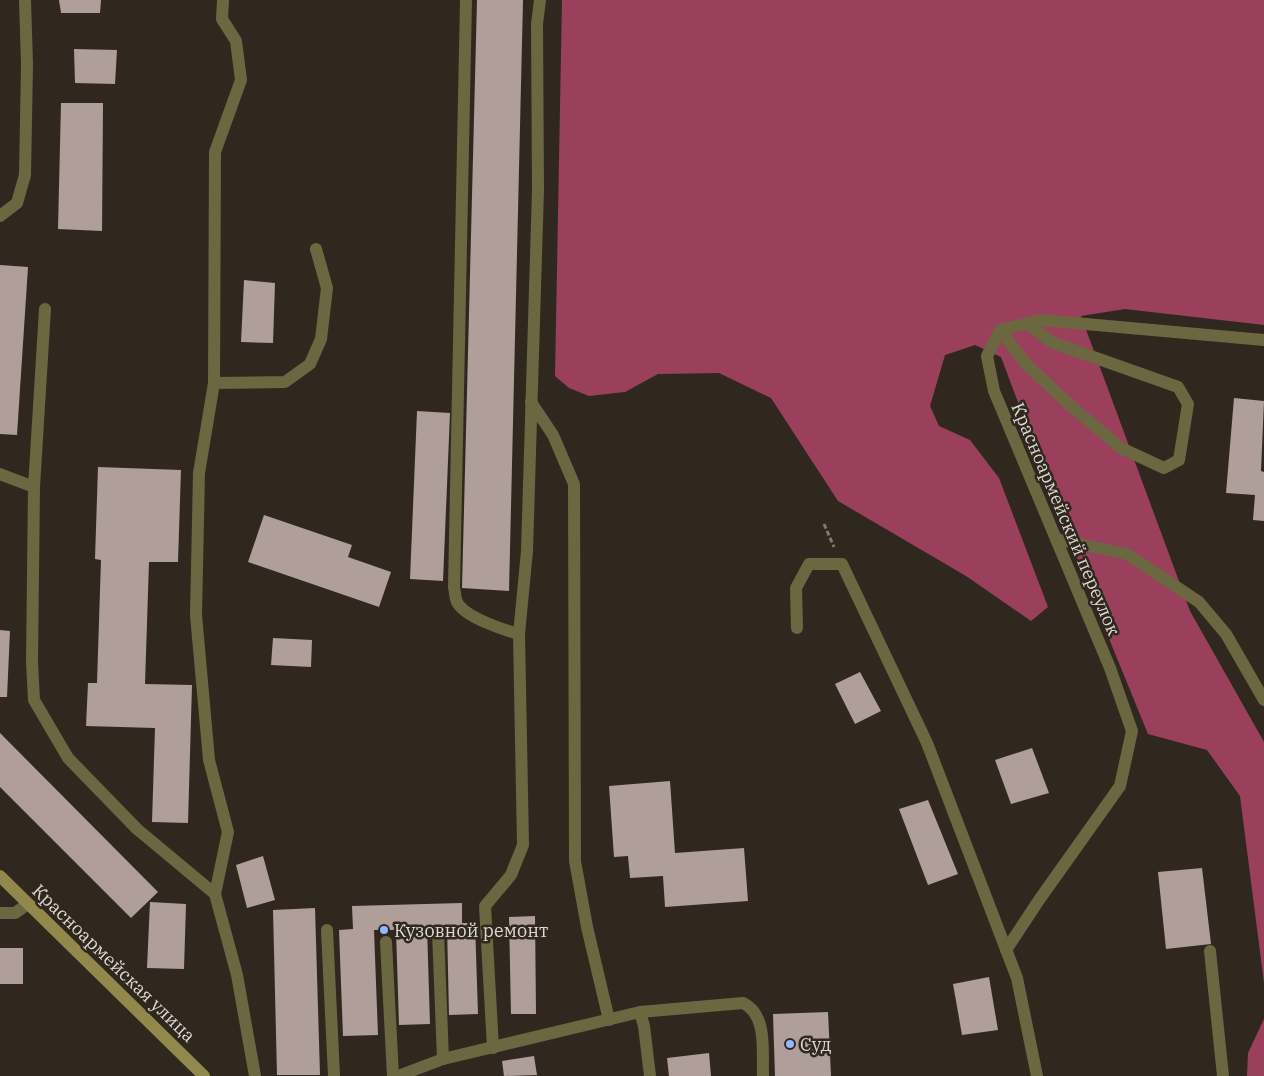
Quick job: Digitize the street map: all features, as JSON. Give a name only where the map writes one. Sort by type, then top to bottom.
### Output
[{"type":"main road","name":"Красноармейская улица","points":[[0,876],[204,1076]]},
{"type":"street","points":[[0,216],[17,202],[25,175],[27,64],[25,0]]},
{"type":"street","points":[[223,0],[222,19],[236,41],[241,80],[215,152],[214,383],[199,473],[196,615],[209,760],[228,832],[215,894],[238,975],[255,1076]]},
{"type":"street","points":[[466,0],[454,586],[458,603],[469,613],[500,629],[519,634]]},
{"type":"street","points":[[493,1048],[485,906],[511,875],[523,845],[519,634],[527,551],[538,190],[537,24],[540,0]]},
{"type":"street","points":[[214,383],[285,382],[310,364],[321,339],[327,288],[316,249]]},
{"type":"street","points":[[45,309],[34,487],[32,662],[34,700],[68,758],[137,829],[215,894]]},
{"type":"street","points":[[1028,323],[1051,342],[1178,387],[1188,404],[1179,460],[1164,468],[1121,448],[1072,407],[1026,364],[1000,330],[1028,323],[1041,320],[1264,340]]},
{"type":"street","name":"Красноармейский переулок","points":[[1000,330],[987,356],[994,391],[1110,668],[1132,730],[1120,786],[1006,950]]},
{"type":"street","points":[[531,402],[553,435],[574,484],[575,861],[587,927],[609,1020]]},
{"type":"street","points":[[0,474],[34,487]]},
{"type":"street","points":[[1056,539],[1127,554],[1199,602],[1226,634],[1264,700]]},
{"type":"street","points":[[798,628],[796,588],[809,564],[842,564],[927,743],[1017,978],[1037,1076]]},
{"type":"street","points":[[0,913],[15,913],[28,904]]},
{"type":"street","points":[[327,930],[334,1076]]},
{"type":"street","points":[[438,932],[443,1059]]},
{"type":"street","points":[[386,942],[393,1076]]},
{"type":"street","points":[[1210,951],[1223,1076]]},
{"type":"street","points":[[398,1076],[443,1059],[640,1012],[743,1003],[753,1008],[759,1017],[763,1076]]},
{"type":"street","points":[[640,1012],[644,1026],[650,1076]]},
{"type":"shaded area","points":[[562,0],[1264,0],[1264,325],[1125,309],[1081,316],[1190,611],[1264,742],[1264,983],[1240,796],[1207,750],[1148,734],[1085,580],[1001,357],[975,345],[945,355],[930,406],[939,426],[970,440],[999,478],[1048,607],[1031,621],[966,576],[838,501],[771,398],[719,373],[658,374],[625,392],[589,396],[569,388],[555,376]]},
{"type":"shaded area","points":[[1264,1019],[1264,1076],[1247,1076],[1248,1053]]},
{"type":"building","points":[[59,0],[101,0],[100,13],[61,13]]},
{"type":"building","points":[[477,0],[523,0],[509,591],[462,588]]},
{"type":"building","points":[[74,49],[117,50],[115,84],[75,83]]},
{"type":"building","points":[[61,103],[103,103],[102,231],[58,229]]},
{"type":"building","points":[[0,265],[28,267],[17,435],[0,434]]},
{"type":"building","points":[[244,280],[275,283],[273,343],[241,342]]},
{"type":"building","points":[[1234,398],[1264,401],[1261,471],[1264,472],[1264,521],[1253,520],[1255,495],[1226,493]]},
{"type":"building","points":[[417,411],[450,413],[443,581],[410,579]]},
{"type":"building","points":[[98,467],[181,470],[178,562],[149,562],[145,684],[192,685],[188,823],[152,822],[155,728],[86,726],[88,683],[97,683],[101,560],[95,559]]},
{"type":"building","points":[[264,515],[352,545],[348,557],[391,572],[379,607],[248,562]]},
{"type":"building","points":[[0,630],[10,631],[7,697],[0,697]]},
{"type":"building","points":[[273,638],[312,640],[311,667],[271,665]]},
{"type":"building","points":[[860,672],[881,711],[855,724],[835,684]]},
{"type":"building","points":[[0,733],[158,892],[131,918],[0,787]]},
{"type":"building","points":[[1032,748],[1049,793],[1011,804],[995,760]]},
{"type":"building","points":[[670,781],[675,853],[744,848],[748,901],[665,907],[663,876],[630,878],[628,856],[614,857],[609,786]]},
{"type":"building","points":[[928,800],[958,874],[928,885],[899,809]]},
{"type":"building","points":[[263,856],[275,900],[247,908],[236,865]]},
{"type":"building","points":[[1202,868],[1211,944],[1166,949],[1158,872]]},
{"type":"building","points":[[150,902],[186,904],[184,969],[147,968]]},
{"type":"building","points":[[462,903],[462,923],[475,923],[478,1014],[449,1015],[447,926],[427,927],[430,1024],[399,1025],[396,930],[374,930],[378,1035],[343,1036],[339,930],[353,929],[352,906]]},
{"type":"building","points":[[315,908],[320,1075],[277,1075],[273,910]]},
{"type":"building","points":[[535,916],[536,1014],[511,1014],[509,917]]},
{"type":"building","points":[[0,948],[23,948],[23,984],[0,984]]},
{"type":"building","points":[[989,977],[998,1030],[962,1035],[953,984]]},
{"type":"building","points":[[828,1012],[831,1076],[775,1076],[773,1014]]},
{"type":"building","points":[[709,1053],[711,1076],[669,1076],[667,1058]]},
{"type":"building","points":[[534,1056],[537,1075],[504,1076],[502,1061]]},
{"type":"place","name":"Кузовной ремонт","points":[[384,930]]},
{"type":"place","name":"Суд","points":[[790,1044]]}]
